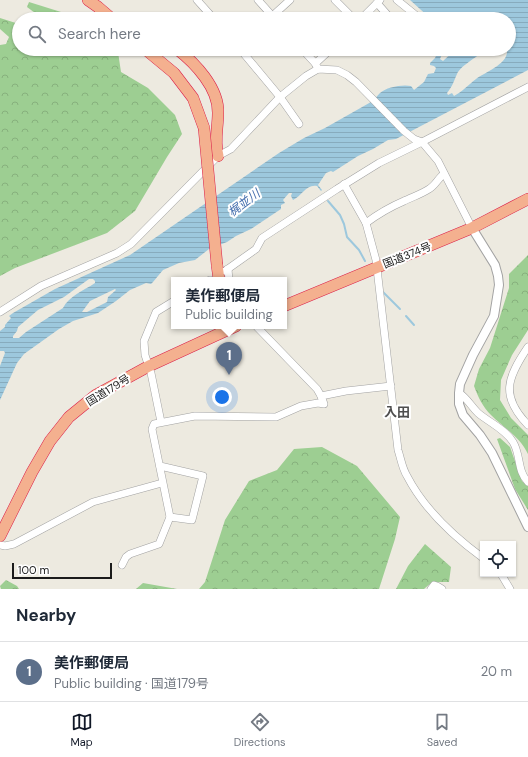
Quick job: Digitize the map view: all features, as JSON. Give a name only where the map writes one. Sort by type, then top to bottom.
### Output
[{"type":"highway","points":[[88,0],[104,12]]},
{"type":"highway","points":[[153,56],[174,73],[193,98],[204,128],[222,271]]},
{"type":"highway","points":[[184,56],[208,81],[216,97],[218,111],[216,148],[218,156]]},
{"type":"highway","name":"国道374号","points":[[287,305],[472,228],[528,199]]},
{"type":"highway","name":"国道179号","points":[[0,536],[32,472],[50,441],[69,417],[96,395],[149,366],[226,329]]},
{"type":"street","points":[[197,0],[208,12]]},
{"type":"street","points":[[258,0],[267,12]]},
{"type":"street","points":[[278,12],[290,0]]},
{"type":"street","points":[[335,0],[347,12]]},
{"type":"street","points":[[398,0],[412,12]]},
{"type":"street","points":[[368,12],[379,2],[387,12]]},
{"type":"street","points":[[246,56],[280,97],[299,124]]},
{"type":"street","points":[[308,56],[316,66],[337,70],[347,75],[404,131],[414,139],[422,142],[438,161],[472,228],[496,265],[499,286],[494,316],[473,355],[460,384],[459,404],[463,415],[480,435],[492,453],[528,527]]},
{"type":"street","points":[[0,312],[41,286],[117,253],[131,244],[218,156],[231,149],[280,97],[306,76],[323,56]]},
{"type":"street","points":[[222,271],[256,249],[262,238],[344,184],[379,163],[528,87]]},
{"type":"street","points":[[366,223],[403,201],[433,187],[439,177],[444,174]]},
{"type":"street","points":[[344,184],[366,223],[372,239],[376,260],[398,450],[402,467],[406,476],[436,517],[480,556]]},
{"type":"street","points":[[162,422],[145,354],[144,341],[156,312],[171,303]]},
{"type":"street","points":[[122,565],[126,557],[130,554],[159,544],[170,517],[162,484],[160,466],[152,429],[154,424],[195,416],[276,417],[301,406],[318,403],[324,404],[317,389],[259,329]]},
{"type":"street","points":[[528,347],[513,370],[509,392],[516,412],[528,425]]},
{"type":"street","points":[[321,396],[346,391],[391,386]]},
{"type":"street","points":[[459,393],[477,412],[507,434],[514,444],[521,472],[528,482]]},
{"type":"street","points":[[160,466],[203,476],[192,520],[170,517]]},
{"type":"street","points":[[0,546],[14,544],[92,502],[162,484]]},
{"type":"street","points":[[503,577],[510,589]]},
{"type":"street","points":[[431,589],[434,585],[442,589]]},
{"type":"green space","points":[[29,2],[61,12],[34,12],[27,7]]},
{"type":"green space","points":[[0,18],[12,22],[12,56],[119,56],[121,72],[148,88],[175,115],[182,134],[135,211],[107,233],[15,268],[0,276],[0,45],[6,44],[9,37],[0,29]]},
{"type":"green space","points":[[528,255],[528,330],[512,355],[501,380],[500,400],[511,418],[528,435],[528,454],[521,443],[486,409],[474,386],[479,369],[490,348],[509,288],[509,274]]},
{"type":"green space","points":[[500,438],[510,447],[522,481],[528,486],[528,510],[515,489],[497,439]]},
{"type":"green space","points":[[322,447],[357,466],[400,517],[395,539],[379,589],[199,589],[205,582],[225,520],[249,481],[277,470],[294,449]]},
{"type":"green space","points":[[425,544],[451,567],[449,582],[432,582],[424,589],[396,589],[408,566]]},
{"type":"green space","points":[[6,580],[17,586],[19,589],[1,589],[0,586]]},
{"type":"green space","points":[[143,583],[177,589],[136,589]]},
{"type":"water","name":"梶並川","points":[[410,0],[528,0],[528,70],[396,139],[388,140],[358,156],[333,172],[331,171],[326,173],[318,185],[322,190],[321,191],[317,186],[313,186],[307,188],[293,200],[291,196],[292,193],[289,193],[283,200],[285,203],[281,205],[281,209],[251,229],[227,242],[209,249],[195,260],[179,263],[163,270],[151,284],[146,283],[130,290],[98,313],[73,321],[59,329],[24,354],[17,363],[0,400],[0,366],[5,353],[4,351],[0,351],[0,331],[5,327],[11,318],[9,316],[13,313],[55,289],[130,255],[279,153],[371,102],[383,91],[395,86],[404,85],[411,86],[414,90],[424,82],[428,74],[434,73],[436,68],[430,65],[430,63],[436,56],[441,56],[440,59],[443,61],[448,56],[477,56],[466,64],[457,74],[447,93],[448,95],[452,93],[454,96],[476,79],[495,68],[504,60],[506,56],[516,56],[516,12],[423,12]],"holes":[[[89,279],[93,279],[95,283],[69,300],[63,308],[19,338],[13,338],[18,327],[38,310],[64,297]],[[115,289],[116,290],[108,297],[107,302],[87,312],[82,312],[90,301]]]},
{"type":"waterway","points":[[328,201],[340,215],[347,237],[359,250],[365,261]]},
{"type":"waterway","points":[[382,291],[400,309]]},
{"type":"waterway","points":[[406,316],[414,325]]},
{"type":"place","name":"美作郵便局","points":[[229,375]]},
{"type":"district","name":"入田","points":[[397,412]]}]
